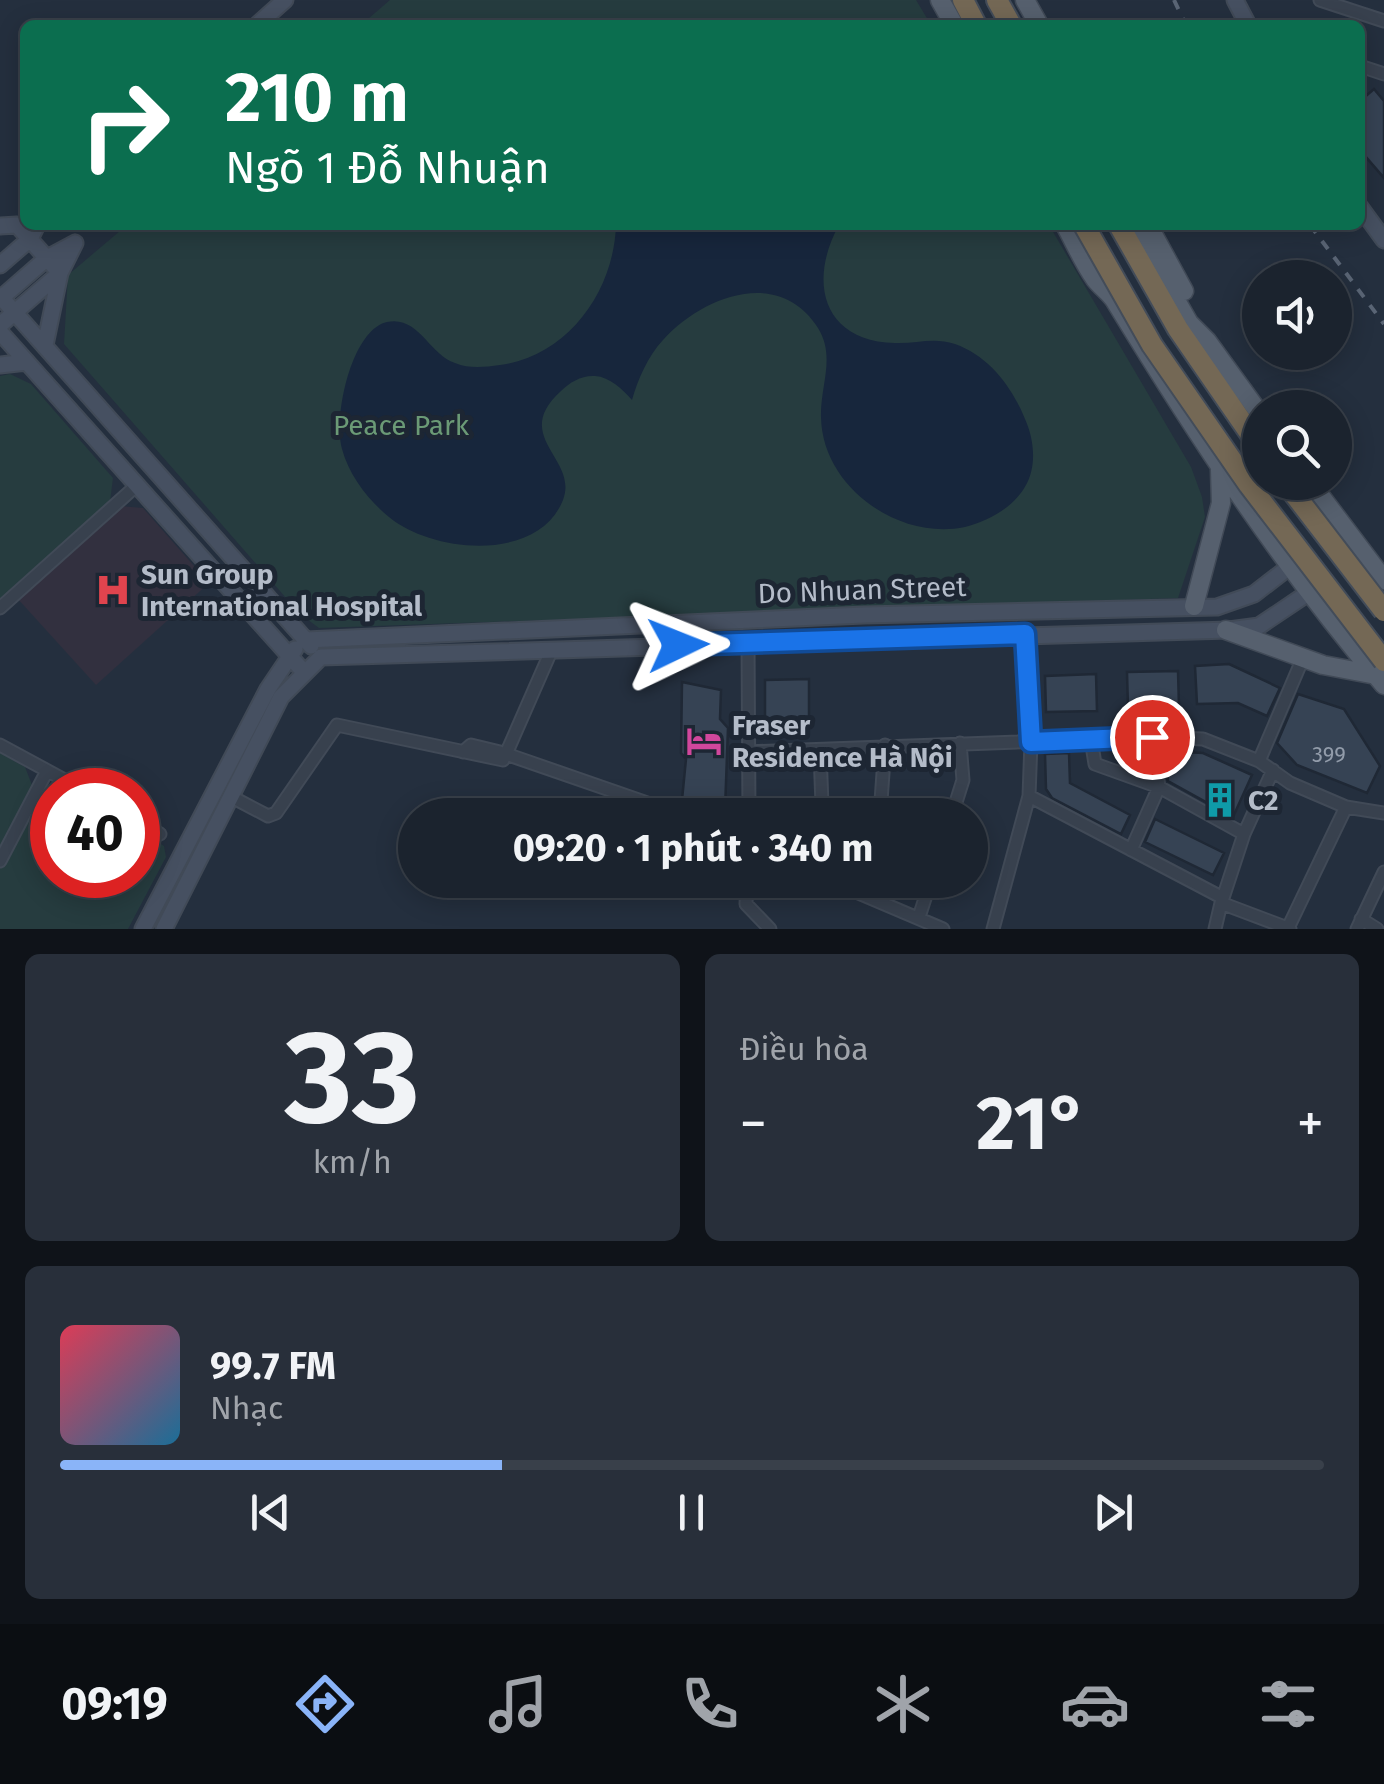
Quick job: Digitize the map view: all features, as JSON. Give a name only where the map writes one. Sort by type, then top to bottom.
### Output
[{"type":"highway","points":[[1086,230],[1152,345],[1381,673]]},
{"type":"highway","points":[[1121,230],[1178,329],[1242,422]]},
{"type":"highway","points":[[1299,500],[1384,611]]},
{"type":"main road","points":[[1068,230],[1096,280],[1113,297]]},
{"type":"main road","points":[[1086,230],[1108,273],[1113,297],[1141,349],[1220,470],[1308,593],[1381,673]]},
{"type":"main road","points":[[1135,230],[1189,323],[1208,342]]},
{"type":"main road","points":[[1151,230],[1208,342],[1243,390]]},
{"type":"main road","points":[[1194,606],[1221,503],[1220,470]]},
{"type":"main road","points":[[1323,500],[1384,580]]},
{"type":"main road","points":[[1288,567],[1342,526]]},
{"type":"main road","points":[[1308,593],[1361,551]]},
{"type":"main road","points":[[1226,630],[1303,658],[1381,673]]},
{"type":"street","points":[[263,20],[285,0]]},
{"type":"street","points":[[1320,0],[1384,21]]},
{"type":"street","points":[[0,265],[21,230]]},
{"type":"street","points":[[24,230],[60,273]]},
{"type":"street","points":[[45,346],[60,273],[75,244],[47,258],[1,298],[320,657],[282,697],[143,929]]},
{"type":"street","points":[[60,273],[0,328],[303,672]]},
{"type":"street","points":[[0,365],[27,362]]},
{"type":"street","points":[[0,608],[155,469]]},
{"type":"street","name":"Do Nhuan Street","points":[[306,640],[1194,606],[1238,602],[1288,567]]},
{"type":"street","name":"Do Nhuan Street","points":[[320,657],[1226,630],[1258,626],[1308,593]]},
{"type":"street","points":[[678,623],[678,645]]},
{"type":"street","points":[[993,929],[1029,796],[1031,742],[1025,634]]},
{"type":"street","points":[[224,793],[289,655],[306,640]]},
{"type":"street","points":[[748,642],[748,798]]},
{"type":"street","points":[[504,757],[552,648]]},
{"type":"street","points":[[1260,761],[1303,658]]},
{"type":"street","points":[[224,793],[268,816],[276,813],[337,726],[463,752],[475,745],[630,798]]},
{"type":"street","points":[[747,752],[1152,737],[1202,739],[1260,761],[1290,782],[1346,807],[1384,814]]},
{"type":"street","points":[[1132,850],[1159,787],[1152,737]]},
{"type":"street","points":[[1091,739],[1095,764],[1159,787],[1244,834]]},
{"type":"street","points":[[957,798],[963,780],[960,743]]},
{"type":"street","points":[[0,745],[42,768]]},
{"type":"street","points":[[881,798],[885,746]]},
{"type":"street","points":[[820,751],[822,798]]},
{"type":"street","points":[[1215,929],[1244,834],[1272,770]]},
{"type":"street","points":[[1029,796],[1222,900],[1289,929],[1346,807]]},
{"type":"street","points":[[0,861],[30,804]]},
{"type":"street","points":[[164,929],[209,820]]},
{"type":"street","points":[[1378,929],[1359,924],[1384,872]]},
{"type":"street","points":[[746,898],[746,904],[770,929]]},
{"type":"street","points":[[874,898],[944,929]]},
{"type":"street","points":[[919,916],[925,898]]},
{"type":"shaded area","name":"Sun Group International Hospital","points":[[120,506],[143,508],[209,583],[96,685],[17,598]]},
{"type":"green space","points":[[390,0],[916,0],[928,20],[367,20]]},
{"type":"green space","name":"Peace Park","points":[[121,230],[1052,230],[1191,467],[1205,517],[1178,598],[319,628],[300,614],[64,344],[68,275]]},
{"type":"green space","points":[[10,374],[31,384],[113,478],[110,502],[0,602],[0,376]]},
{"type":"green space","points":[[0,753],[25,767],[30,789],[0,847]]},
{"type":"green space","points":[[30,807],[30,898],[144,898],[128,929],[0,929],[0,865]]},
{"type":"green space","points":[[160,843],[164,846],[166,857],[160,868]]},
{"type":"water","points":[[615,230],[837,230],[824,267],[824,286],[837,320],[851,332],[870,340],[955,344],[989,365],[1013,395],[1030,435],[1032,469],[1026,485],[1000,512],[965,527],[915,526],[869,504],[835,466],[825,442],[821,405],[827,361],[818,328],[802,309],[783,298],[762,293],[719,301],[679,325],[653,353],[632,400],[611,381],[595,376],[576,380],[561,391],[547,407],[542,422],[543,435],[562,472],[563,500],[550,520],[531,534],[508,543],[456,544],[408,529],[389,517],[354,477],[340,435],[348,377],[374,328],[387,322],[407,324],[438,352],[461,365],[500,365],[524,359],[547,349],[583,316],[607,273]]},
{"type":"building","points":[[1374,89],[1384,101],[1384,178],[1365,156],[1365,97]]},
{"type":"building","points":[[1229,664],[1280,688],[1267,716],[1238,703],[1197,704],[1195,666]]},
{"type":"building","points":[[1178,671],[1179,707],[1128,708],[1127,672]]},
{"type":"building","points":[[1096,674],[1097,711],[1046,712],[1045,676]]},
{"type":"building","points":[[809,679],[809,722],[765,722],[765,680]]},
{"type":"building","name":"Fraser Residence Hà Nội","points":[[682,682],[721,690],[720,719],[728,728],[725,798],[682,798],[686,759],[681,753]]},
{"type":"building","points":[[1298,694],[1344,709],[1380,766],[1367,793],[1297,765],[1277,743]]},
{"type":"building","points":[[1069,753],[1070,783],[1130,815],[1121,834],[1052,798],[1046,789],[1045,754]]},
{"type":"building","name":"C2","points":[[1203,753],[1252,775],[1233,817],[1168,781],[1165,757]]},
{"type":"building","points":[[1155,819],[1224,853],[1213,875],[1145,842]]},
{"type":"railway","points":[[1174,0],[1184,20]]},
{"type":"railway","points":[[1314,230],[1384,324]]},
{"type":"place","name":"Sun Group International Hospital","points":[[113,590]]},
{"type":"place","name":"Fraser Residence Hà Nội","points":[[704,741]]},
{"type":"place","name":"C2","points":[[1220,800]]},
{"type":"route","points":[[678,645],[1025,634],[1031,742],[1152,737]]}]
